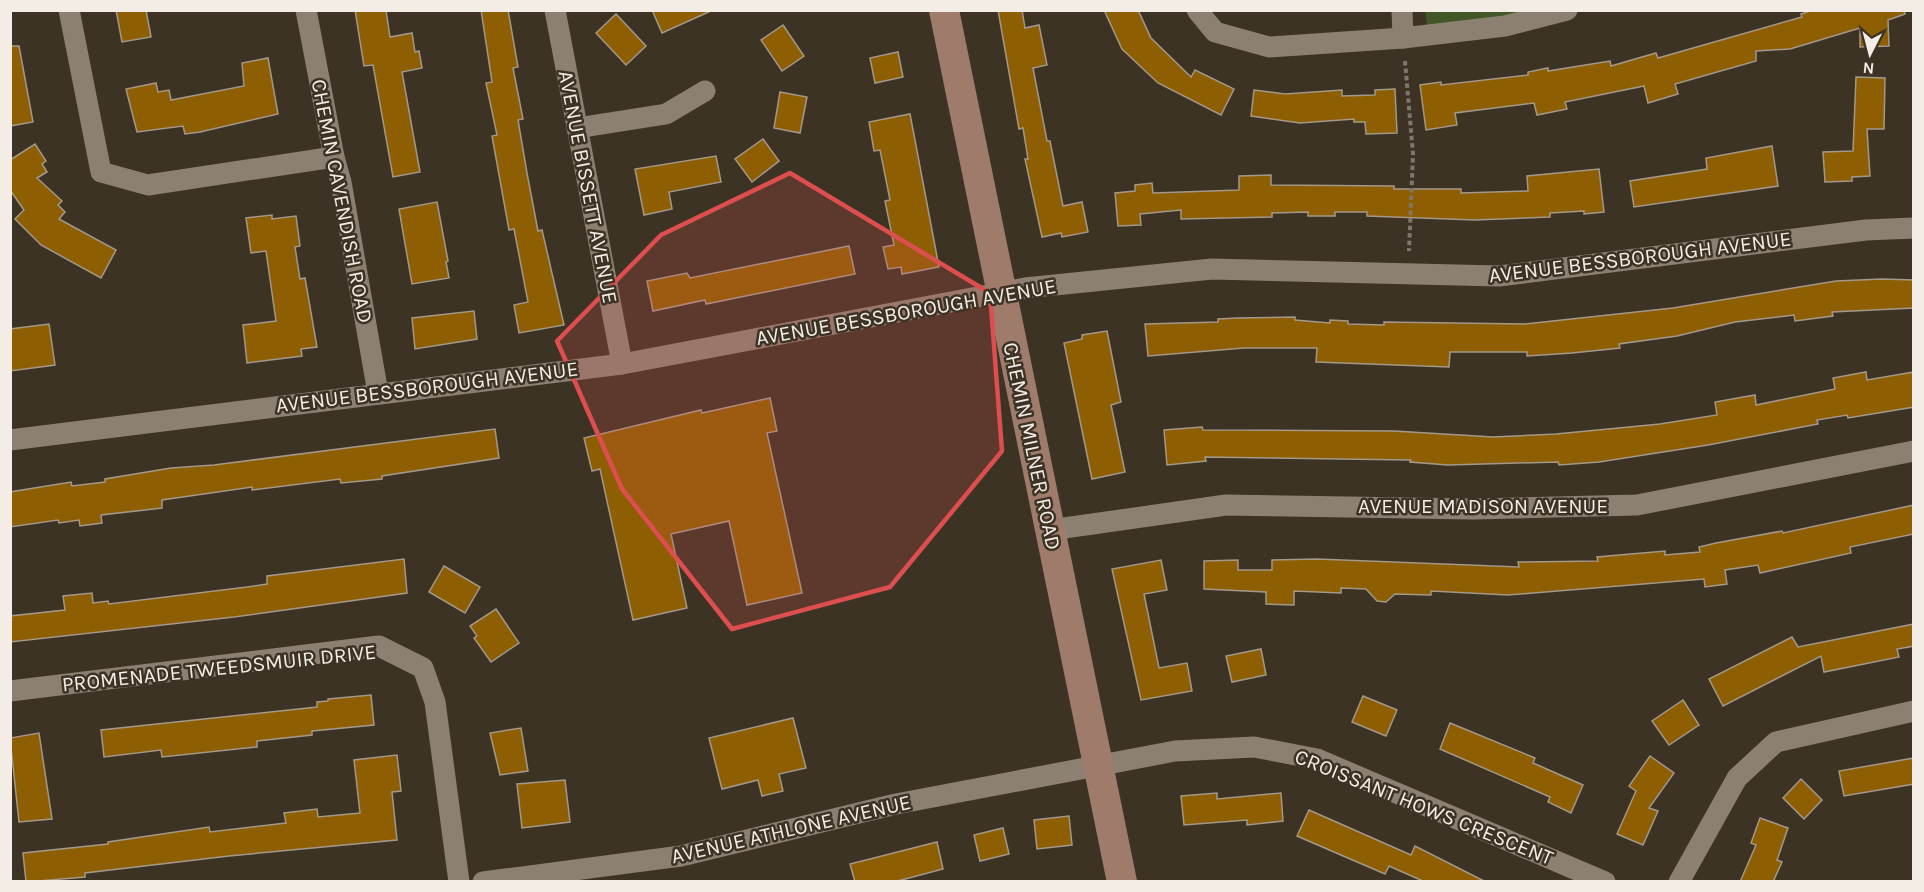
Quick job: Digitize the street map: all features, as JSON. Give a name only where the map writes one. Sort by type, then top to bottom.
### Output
[{"type":"street","points":[[69,10],[101,172],[148,185],[333,157]]},
{"type":"street","name":"CHEMIN CAVENDISH ROAD","points":[[306,10],[333,157],[341,182],[378,393]]},
{"type":"street","name":"AVENUE BISSETT AVENUE","points":[[555,10],[622,364]]},
{"type":"street","name":"CHEMIN MILNER ROAD","points":[[944,10],[999,291],[1122,882]]},
{"type":"street","points":[[1197,10],[1215,32],[1269,48],[1403,38],[1505,26],[1567,10]]},
{"type":"street","points":[[1402,10],[1403,38]]},
{"type":"street","points":[[577,128],[666,114],[705,91]]},
{"type":"street","name":"AVENUE BESSBOROUGH AVENUE","points":[[10,440],[622,364],[999,291],[1212,269],[1499,276],[1866,230],[1914,228]]},
{"type":"street","name":"AVENUE MADISON AVENUE","points":[[1050,530],[1226,505],[1473,509],[1637,505],[1914,451]]},
{"type":"street","name":"PROMENADE TWEEDSMUIR DRIVE","points":[[10,692],[379,646],[423,668],[435,702],[459,882]]},
{"type":"street","points":[[1679,882],[1737,778],[1776,742],[1914,711]]},
{"type":"street","name":"CROISSANT HOWS CRESCENT","points":[[1097,766],[1175,751],[1221,746],[1287,751],[1317,759],[1605,882]]},
{"type":"street","name":"AVENUE ATHLONE AVENUE","points":[[483,882],[681,856],[896,804],[1097,766]]},
{"type":"path","points":[[1405,61],[1413,154],[1409,251]]},
{"type":"highlighted area","points":[[790,173],[990,293],[1002,451],[890,587],[732,629],[622,489],[557,341],[661,235]]},
{"type":"green space","points":[[1425,10],[1539,11],[1428,33]]},
{"type":"building","points":[[116,10],[146,10],[151,37],[122,42]]},
{"type":"building","points":[[355,10],[386,10],[390,37],[412,33],[415,52],[419,51],[422,68],[402,72],[420,172],[393,177],[373,65],[364,66]]},
{"type":"building","points":[[481,10],[508,10],[518,67],[513,68],[523,119],[518,120],[527,173],[538,231],[542,230],[564,325],[519,333],[514,305],[528,302],[514,229],[509,230],[492,136],[497,135],[486,83],[492,82]]},
{"type":"building","points":[[652,10],[713,10],[662,33]]},
{"type":"building","points":[[998,10],[1022,10],[1025,28],[1039,25],[1047,65],[1033,68],[1047,141],[1050,141],[1063,206],[1082,202],[1088,232],[1062,237],[1061,233],[1042,237],[1025,159],[1028,159],[1023,128],[1019,129]]},
{"type":"building","points":[[1104,10],[1138,10],[1151,38],[1191,77],[1195,70],[1234,89],[1221,115],[1158,83],[1122,49]]},
{"type":"building","points":[[1813,10],[1904,10],[1905,14],[1888,20],[1889,46],[1860,47],[1860,28],[1790,49],[1756,51],[1756,61],[1675,84],[1678,94],[1648,103],[1644,86],[1565,102],[1567,109],[1537,115],[1534,103],[1455,113],[1457,125],[1426,130],[1420,85],[1441,82],[1441,85],[1528,75],[1528,72],[1548,68],[1548,71],[1610,61],[1611,66],[1656,53],[1658,58],[1802,17],[1801,14]]},
{"type":"building","points":[[616,14],[646,46],[626,65],[596,33]]},
{"type":"building","points":[[783,25],[804,56],[782,71],[761,40]]},
{"type":"building","points":[[10,46],[19,46],[33,122],[10,126]]},
{"type":"building","points":[[898,52],[903,77],[875,83],[870,58]]},
{"type":"building","points":[[268,58],[278,114],[185,134],[183,126],[137,132],[126,89],[156,83],[158,92],[169,90],[171,100],[244,86],[242,63]]},
{"type":"building","points":[[1856,77],[1885,78],[1884,129],[1867,129],[1870,176],[1852,177],[1852,181],[1825,182],[1823,152],[1853,151]]},
{"type":"building","points":[[1395,89],[1397,133],[1366,134],[1365,122],[1354,122],[1354,119],[1300,123],[1251,116],[1254,90],[1285,94],[1342,90],[1342,96],[1375,95],[1375,90]]},
{"type":"building","points":[[780,92],[807,97],[800,133],[774,128]]},
{"type":"building","points":[[910,114],[939,267],[902,274],[901,267],[888,269],[883,247],[894,245],[885,201],[890,200],[880,150],[874,151],[869,122]]},
{"type":"building","points":[[763,139],[779,161],[752,182],[735,159]]},
{"type":"building","points":[[35,144],[46,161],[42,164],[47,172],[37,178],[62,201],[58,205],[65,212],[59,219],[116,250],[101,278],[41,245],[15,219],[24,210],[10,190],[10,160]]},
{"type":"building","points":[[1772,146],[1778,186],[1634,207],[1630,181],[1707,169],[1706,158]]},
{"type":"building","points":[[716,156],[721,182],[669,192],[672,209],[644,215],[635,169]]},
{"type":"building","points":[[1599,169],[1604,212],[1550,213],[1550,217],[1475,220],[1367,216],[1367,212],[1335,212],[1335,216],[1308,216],[1308,212],[1272,213],[1272,217],[1181,219],[1181,210],[1140,214],[1141,225],[1118,226],[1115,193],[1135,191],[1135,185],[1152,183],[1153,193],[1239,190],[1239,176],[1271,175],[1271,185],[1394,186],[1394,189],[1461,189],[1461,193],[1528,191],[1527,176]]},
{"type":"building","points":[[437,202],[449,278],[412,284],[399,209]]},
{"type":"building","points":[[272,215],[272,219],[296,216],[300,246],[295,247],[300,279],[305,278],[317,347],[301,349],[302,356],[247,363],[243,325],[276,321],[266,251],[251,253],[246,218]]},
{"type":"building","points":[[849,246],[855,274],[706,304],[705,300],[653,311],[647,281],[687,273],[690,278]]},
{"type":"building","points":[[1914,280],[1914,308],[1832,312],[1833,316],[1795,321],[1794,315],[1735,322],[1677,336],[1619,344],[1620,348],[1572,353],[1527,356],[1527,352],[1450,352],[1449,367],[1316,362],[1317,348],[1244,348],[1148,356],[1145,324],[1295,317],[1295,320],[1330,323],[1330,320],[1348,321],[1348,324],[1384,325],[1384,322],[1525,324],[1673,308],[1836,281]]},
{"type":"building","points":[[474,311],[477,339],[415,349],[412,318]]},
{"type":"building","points":[[49,324],[55,365],[10,371],[10,329]]},
{"type":"building","points":[[1107,331],[1121,402],[1111,405],[1125,472],[1092,479],[1064,343],[1082,339],[1082,335]]},
{"type":"building","points":[[1866,372],[1867,380],[1914,372],[1914,407],[1848,418],[1847,415],[1817,420],[1818,424],[1708,445],[1599,462],[1559,465],[1558,462],[1448,465],[1410,462],[1411,460],[1205,457],[1206,461],[1167,465],[1164,430],[1202,427],[1203,430],[1394,431],[1493,437],[1556,434],[1660,424],[1717,415],[1715,402],[1755,395],[1756,405],[1835,389],[1833,378]]},
{"type":"building","points":[[770,398],[777,431],[767,433],[802,593],[747,605],[729,521],[671,534],[687,608],[633,620],[600,469],[592,471],[584,438],[701,410],[702,413]]},
{"type":"building","points":[[495,429],[499,458],[382,476],[382,479],[341,483],[340,479],[252,490],[252,487],[162,500],[162,508],[101,515],[102,523],[80,526],[79,520],[59,523],[58,520],[10,527],[10,492],[71,482],[72,486],[105,482],[105,479],[171,468],[214,465]]},
{"type":"building","points":[[1914,505],[1914,534],[1850,547],[1851,553],[1760,573],[1758,565],[1725,570],[1727,584],[1705,587],[1704,579],[1508,595],[1431,591],[1431,595],[1395,594],[1386,602],[1377,601],[1366,589],[1341,588],[1341,593],[1294,591],[1294,605],[1266,604],[1266,592],[1204,589],[1204,561],[1238,560],[1238,570],[1272,570],[1272,560],[1317,559],[1519,567],[1518,562],[1598,561],[1597,557],[1665,551],[1665,555],[1700,552],[1699,547],[1716,543],[1782,531],[1783,533]]},
{"type":"building","points":[[404,559],[407,593],[234,617],[10,642],[10,616],[65,610],[63,596],[92,593],[93,603],[108,601],[109,604],[267,584],[267,576]]},
{"type":"building","points":[[1161,560],[1167,590],[1144,594],[1159,668],[1187,663],[1192,691],[1141,700],[1112,569]]},
{"type":"building","points":[[444,566],[480,587],[465,613],[429,592]]},
{"type":"building","points":[[496,609],[519,643],[491,662],[474,638],[477,636],[470,626]]},
{"type":"building","points":[[1914,624],[1914,646],[1897,649],[1899,657],[1824,672],[1821,656],[1723,706],[1709,679],[1792,637],[1798,647]]},
{"type":"building","points":[[1261,649],[1266,675],[1232,682],[1226,656]]},
{"type":"building","points":[[371,695],[374,725],[312,731],[312,735],[257,741],[257,747],[162,757],[161,750],[104,757],[101,730],[317,707],[317,702],[328,701],[328,699]]},
{"type":"building","points":[[1363,696],[1397,710],[1386,736],[1352,722]]},
{"type":"building","points":[[1683,700],[1699,725],[1669,745],[1652,721]]},
{"type":"building","points":[[793,718],[806,768],[779,774],[783,791],[762,796],[758,780],[722,789],[709,738]]},
{"type":"building","points":[[1450,723],[1535,758],[1533,763],[1583,785],[1571,813],[1548,802],[1550,797],[1440,749]]},
{"type":"building","points":[[521,728],[528,771],[500,775],[490,733]]},
{"type":"building","points":[[39,733],[52,819],[19,822],[10,738]]},
{"type":"building","points":[[397,755],[401,791],[392,792],[397,840],[229,856],[85,873],[85,877],[26,882],[23,853],[108,844],[108,842],[209,827],[210,832],[286,823],[284,813],[317,809],[318,817],[360,813],[354,760]]},
{"type":"building","points":[[1650,756],[1674,773],[1649,808],[1658,811],[1643,845],[1617,834],[1636,791],[1629,786]]},
{"type":"building","points":[[1914,758],[1914,784],[1844,796],[1839,771]]},
{"type":"building","points":[[1801,779],[1822,800],[1804,819],[1783,798]]},
{"type":"building","points":[[565,780],[570,822],[522,828],[517,784]]},
{"type":"building","points":[[1217,793],[1217,799],[1281,793],[1283,821],[1247,825],[1247,820],[1184,825],[1181,796]]},
{"type":"building","points":[[1309,810],[1411,855],[1415,846],[1486,882],[1425,882],[1389,866],[1385,874],[1297,836]]},
{"type":"building","points":[[1069,816],[1072,845],[1037,849],[1034,820]]},
{"type":"building","points":[[1760,818],[1788,828],[1777,860],[1782,862],[1773,882],[1740,882],[1756,845],[1751,843]]},
{"type":"building","points":[[1003,828],[1009,854],[980,861],[974,835]]},
{"type":"building","points":[[937,842],[943,869],[894,882],[855,882],[850,864]]}]
